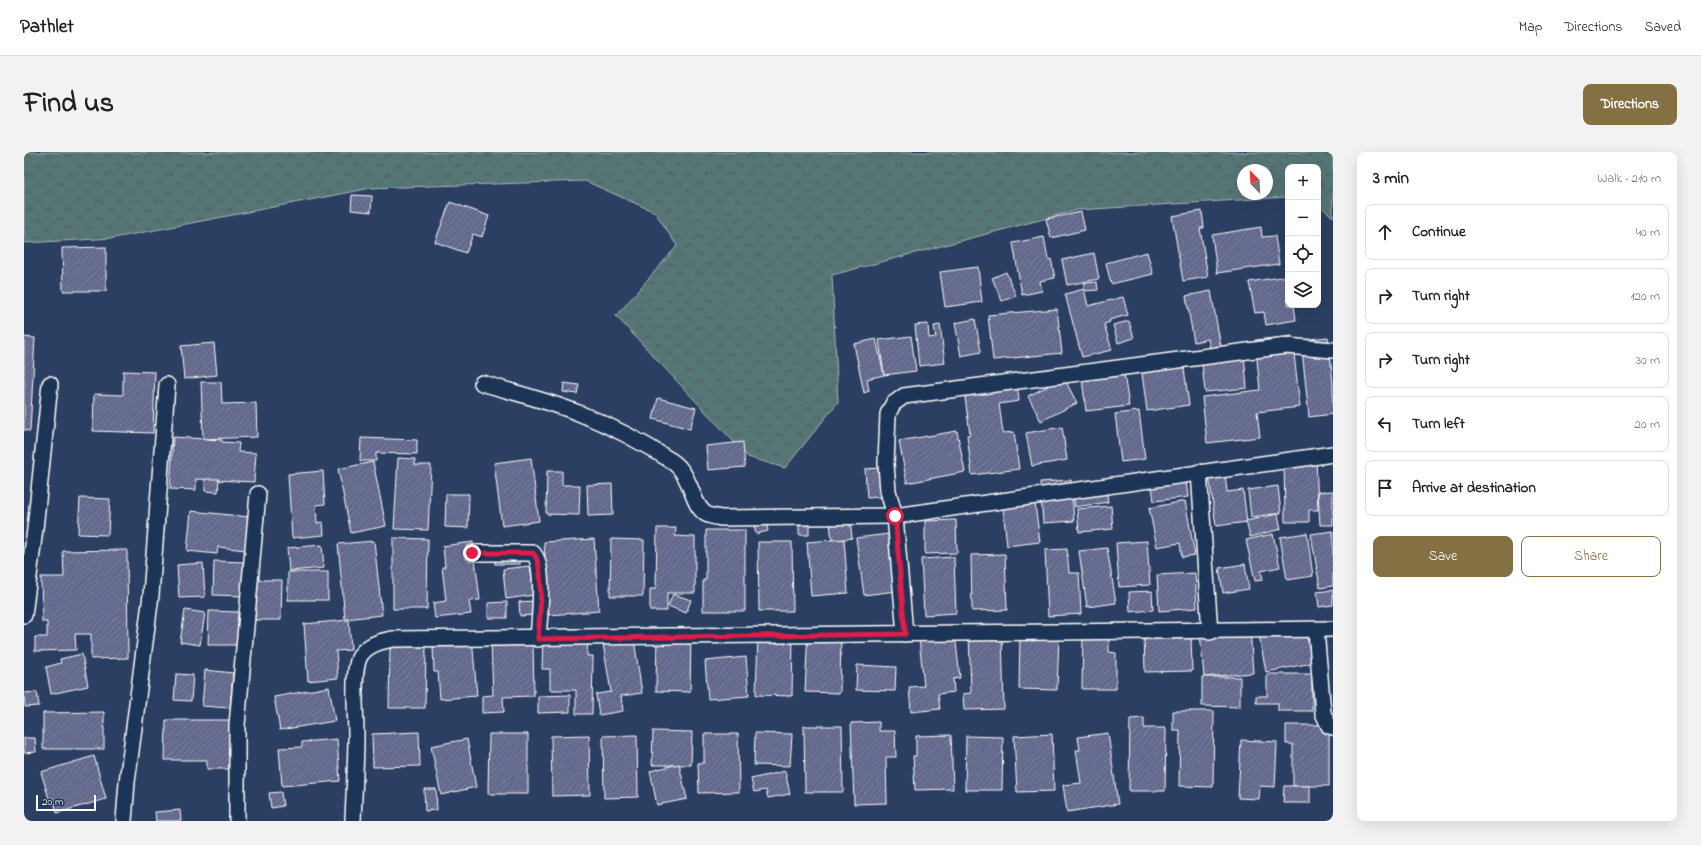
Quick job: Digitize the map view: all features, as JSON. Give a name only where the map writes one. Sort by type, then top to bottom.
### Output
[{"type":"street","points":[[905,634],[895,516],[888,491],[886,464],[888,414],[893,404],[904,396],[1286,346],[1333,350]]},
{"type":"street","points":[[482,383],[580,414],[627,435],[671,460],[681,469],[691,486],[698,506],[707,514],[721,518],[895,516],[1333,454]]},
{"type":"street","points":[[24,615],[35,529],[50,384]]},
{"type":"street","points":[[124,821],[127,782],[151,595],[167,385]]},
{"type":"street","points":[[1199,472],[1210,632]]},
{"type":"street","points":[[237,821],[236,725],[258,494]]},
{"type":"street","points":[[472,553],[533,553],[536,556],[540,572],[538,639]]},
{"type":"street","points":[[353,821],[356,735],[356,668],[360,656],[368,648],[379,642],[393,639],[538,639],[1210,632],[1333,629]]},
{"type":"street","points":[[1316,630],[1323,713],[1329,726],[1333,727]]},
{"type":"green space","points":[[24,152],[1333,152],[1333,217],[1321,207],[1321,164],[1285,164],[1285,197],[1273,198],[1273,164],[1237,164],[1237,200],[1239,200],[1077,210],[832,275],[838,402],[785,468],[748,457],[616,316],[677,246],[655,212],[585,181],[371,188],[114,238],[24,243]]},
{"type":"building","points":[[352,195],[372,196],[371,212],[351,210]]},
{"type":"building","points":[[450,202],[489,216],[482,237],[473,234],[466,253],[435,242]]},
{"type":"building","points":[[1202,211],[1204,228],[1200,228],[1208,277],[1183,281],[1172,216]]},
{"type":"building","points":[[1081,212],[1085,230],[1051,238],[1046,219]]},
{"type":"building","points":[[1261,227],[1262,237],[1275,236],[1279,264],[1217,273],[1212,235]]},
{"type":"building","points":[[1044,237],[1048,259],[1051,259],[1055,278],[1040,281],[1042,291],[1022,295],[1013,243]]},
{"type":"building","points":[[106,247],[106,291],[63,291],[62,248]]},
{"type":"building","points":[[1147,252],[1153,274],[1111,284],[1106,263]]},
{"type":"building","points":[[1094,253],[1099,279],[1067,285],[1062,260]]},
{"type":"building","points":[[978,267],[982,302],[945,307],[940,272]]},
{"type":"building","points":[[1006,272],[1016,296],[1002,301],[992,278]]},
{"type":"building","points":[[1285,276],[1285,308],[1294,308],[1296,320],[1266,325],[1264,312],[1255,313],[1249,282]]},
{"type":"building","points":[[1097,282],[1098,290],[1084,291],[1084,283]]},
{"type":"building","points":[[1084,289],[1088,306],[1123,297],[1128,315],[1109,320],[1110,322],[1104,324],[1112,350],[1082,357],[1065,294]]},
{"type":"building","points":[[1211,291],[1221,347],[1210,349],[1208,339],[1194,342],[1186,296]]},
{"type":"building","points":[[1057,309],[1062,353],[993,360],[988,315]]},
{"type":"building","points":[[975,319],[981,352],[961,356],[955,323]]},
{"type":"building","points":[[1129,321],[1134,338],[1118,343],[1113,325]]},
{"type":"building","points":[[928,324],[929,338],[936,337],[934,326],[940,325],[945,363],[919,366],[915,325]]},
{"type":"building","points":[[911,336],[916,371],[884,375],[879,340]]},
{"type":"building","points":[[1292,336],[1300,407],[1257,412],[1260,437],[1207,443],[1202,397],[1260,390],[1255,340]]},
{"type":"building","points":[[24,337],[35,338],[30,431],[24,430]]},
{"type":"building","points":[[1328,337],[1333,383],[1333,414],[1309,417],[1301,340]]},
{"type":"building","points":[[876,339],[884,375],[867,379],[869,391],[864,393],[854,344]]},
{"type":"building","points":[[214,343],[217,375],[184,379],[181,346]]},
{"type":"building","points":[[1201,354],[1244,355],[1247,388],[1205,392]]},
{"type":"building","points":[[1183,361],[1189,405],[1147,411],[1141,366]]},
{"type":"building","points":[[123,371],[155,372],[153,433],[93,431],[94,394],[123,395]]},
{"type":"building","points":[[1124,374],[1129,406],[1086,411],[1082,379]]},
{"type":"building","points":[[1064,378],[1077,403],[1041,421],[1028,396]]},
{"type":"building","points":[[201,382],[221,382],[222,404],[256,403],[257,437],[203,439]]},
{"type":"building","points":[[1017,382],[1019,401],[999,404],[1003,433],[1014,432],[1019,469],[972,475],[967,435],[970,434],[964,390]]},
{"type":"building","points":[[564,383],[579,385],[577,394],[563,392]]},
{"type":"building","points":[[658,398],[696,408],[690,429],[653,419]]},
{"type":"building","points":[[1139,411],[1145,459],[1121,462],[1115,414]]},
{"type":"building","points":[[1062,427],[1067,460],[1032,466],[1026,433]]},
{"type":"building","points":[[957,431],[965,472],[907,483],[899,441]]},
{"type":"building","points":[[173,437],[222,440],[222,442],[239,443],[238,452],[256,453],[254,482],[196,479],[196,490],[170,489]]},
{"type":"building","points":[[361,438],[417,440],[417,454],[376,453],[376,461],[360,461]]},
{"type":"building","points":[[743,442],[745,467],[708,470],[706,446]]},
{"type":"building","points":[[1316,457],[1318,510],[1309,510],[1309,522],[1285,522],[1284,458]]},
{"type":"building","points":[[398,458],[415,459],[415,465],[431,465],[428,530],[394,529]]},
{"type":"building","points":[[531,458],[539,521],[502,526],[494,463]]},
{"type":"building","points":[[373,462],[386,526],[351,533],[338,469]]},
{"type":"building","points":[[880,468],[881,497],[867,498],[865,469]]},
{"type":"building","points":[[323,471],[325,504],[316,505],[317,523],[323,522],[324,535],[292,538],[288,474]]},
{"type":"building","points":[[547,471],[562,471],[562,485],[580,485],[579,515],[546,514]]},
{"type":"building","points":[[1185,473],[1188,497],[1154,501],[1151,477]]},
{"type":"building","points":[[1225,474],[1227,492],[1243,490],[1247,522],[1216,526],[1209,476]]},
{"type":"building","points":[[205,479],[219,479],[218,492],[205,491]]},
{"type":"building","points":[[1071,480],[1074,521],[1043,523],[1040,482]]},
{"type":"building","points":[[1105,481],[1108,502],[1075,507],[1072,486]]},
{"type":"building","points":[[612,484],[613,515],[588,516],[587,485]]},
{"type":"building","points":[[1278,486],[1281,513],[1251,517],[1248,490]]},
{"type":"building","points":[[1333,491],[1333,525],[1320,525],[1318,492]]},
{"type":"building","points":[[446,494],[469,494],[468,528],[445,527]]},
{"type":"building","points":[[80,498],[110,499],[108,535],[78,534]]},
{"type":"building","points":[[1185,501],[1195,555],[1182,557],[1180,543],[1157,547],[1149,508]]},
{"type":"building","points":[[1035,504],[1040,542],[1007,546],[1003,508]]},
{"type":"building","points":[[1111,506],[1113,529],[1079,532],[1077,509]]},
{"type":"building","points":[[849,510],[852,538],[832,541],[829,513]]},
{"type":"building","points":[[191,511],[250,517],[246,550],[218,547],[217,554],[187,551]]},
{"type":"building","points":[[1278,514],[1281,529],[1250,537],[1246,521]]},
{"type":"building","points":[[764,515],[768,531],[756,534],[752,518]]},
{"type":"building","points":[[809,518],[809,535],[799,535],[799,519]]},
{"type":"building","points":[[956,520],[957,553],[925,554],[925,521]]},
{"type":"building","points":[[657,528],[676,528],[675,536],[695,537],[695,593],[667,593],[667,611],[650,611],[650,589],[656,589]]},
{"type":"building","points":[[706,530],[745,530],[745,611],[703,611],[703,580],[706,580]]},
{"type":"building","points":[[1333,531],[1333,586],[1320,588],[1311,534]]},
{"type":"building","points":[[1307,533],[1313,576],[1287,580],[1280,537]]},
{"type":"building","points":[[889,534],[896,591],[864,595],[856,538]]},
{"type":"building","points":[[1273,534],[1280,567],[1261,571],[1263,580],[1255,581],[1246,540]]},
{"type":"building","points":[[393,538],[428,539],[427,609],[393,609]]},
{"type":"building","points":[[594,539],[599,611],[549,615],[544,542]]},
{"type":"building","points":[[611,539],[644,540],[643,596],[610,596]]},
{"type":"building","points":[[844,539],[848,593],[811,596],[807,542]]},
{"type":"building","points":[[374,541],[382,615],[345,619],[338,544]]},
{"type":"building","points":[[1147,541],[1150,585],[1119,587],[1116,543]]},
{"type":"building","points":[[473,542],[480,600],[469,601],[471,614],[435,618],[433,603],[446,601],[442,567],[445,567],[443,546]]},
{"type":"building","points":[[758,542],[792,542],[793,611],[759,611]]},
{"type":"building","points":[[322,545],[324,568],[289,571],[287,548]]},
{"type":"building","points":[[495,545],[520,545],[520,564],[495,564]]},
{"type":"building","points":[[1107,548],[1116,603],[1087,607],[1079,551]]},
{"type":"building","points":[[1067,549],[1069,573],[1079,573],[1081,614],[1048,616],[1045,550]]},
{"type":"building","points":[[127,550],[128,658],[91,659],[91,634],[75,634],[76,650],[35,651],[35,637],[47,637],[47,622],[42,622],[41,577],[64,577],[63,551]]},
{"type":"building","points":[[1005,554],[1007,610],[972,611],[971,555]]},
{"type":"building","points":[[954,557],[956,613],[924,615],[921,559]]},
{"type":"building","points":[[214,561],[245,562],[244,596],[213,595]]},
{"type":"building","points":[[203,563],[205,597],[179,598],[177,565]]},
{"type":"building","points":[[1245,564],[1249,589],[1223,593],[1219,568]]},
{"type":"building","points":[[530,566],[534,595],[506,599],[503,569]]},
{"type":"building","points":[[288,572],[328,572],[328,600],[288,600]]},
{"type":"building","points":[[1195,573],[1197,608],[1159,611],[1157,575]]},
{"type":"building","points":[[256,580],[282,580],[281,620],[255,620]]},
{"type":"building","points":[[1333,590],[1333,605],[1319,607],[1317,592]]},
{"type":"building","points":[[1152,591],[1153,610],[1130,612],[1129,592]]},
{"type":"building","points":[[673,594],[691,600],[686,613],[668,606]]},
{"type":"building","points":[[533,601],[533,615],[520,616],[519,602]]},
{"type":"building","points":[[507,602],[507,618],[488,618],[488,603]]},
{"type":"building","points":[[185,610],[205,613],[200,645],[180,642]]},
{"type":"building","points":[[209,611],[238,612],[237,645],[208,645]]},
{"type":"building","points":[[349,620],[351,650],[336,651],[338,678],[308,681],[304,624]]},
{"type":"building","points":[[954,625],[960,678],[953,679],[954,692],[938,694],[940,709],[911,712],[909,687],[924,686],[918,629]]},
{"type":"building","points":[[1305,625],[1312,663],[1266,672],[1259,634]]},
{"type":"building","points":[[1250,627],[1253,673],[1204,677],[1200,632]]},
{"type":"building","points":[[808,630],[841,631],[840,693],[805,692]]},
{"type":"building","points":[[1002,632],[1004,709],[964,710],[963,694],[971,693],[969,633]]},
{"type":"building","points":[[1083,632],[1109,632],[1109,652],[1116,653],[1116,689],[1082,689]]},
{"type":"building","points":[[633,633],[642,693],[621,696],[623,711],[599,715],[596,694],[611,692],[602,638]]},
{"type":"building","points":[[1191,633],[1192,671],[1145,672],[1144,634]]},
{"type":"building","points":[[657,635],[691,635],[690,692],[656,691]]},
{"type":"building","points":[[758,635],[793,636],[792,696],[756,695]]},
{"type":"building","points":[[543,636],[588,637],[587,656],[593,656],[592,714],[576,714],[576,690],[550,690],[550,669],[542,669]]},
{"type":"building","points":[[1020,636],[1059,637],[1057,690],[1019,689]]},
{"type":"building","points":[[472,638],[477,696],[440,699],[438,672],[434,672],[433,646],[446,646]]},
{"type":"building","points":[[533,640],[534,696],[503,697],[504,712],[482,713],[482,696],[493,695],[491,641]]},
{"type":"building","points":[[390,646],[426,647],[425,708],[389,708]]},
{"type":"building","points":[[82,654],[88,686],[51,694],[46,667],[61,663],[60,659]]},
{"type":"building","points":[[746,657],[749,696],[708,699],[705,661]]},
{"type":"building","points":[[857,665],[896,667],[895,691],[856,690]]},
{"type":"building","points":[[205,670],[233,673],[230,708],[202,706]]},
{"type":"building","points":[[176,674],[193,675],[191,701],[174,700]]},
{"type":"building","points":[[1267,674],[1312,674],[1312,711],[1278,711],[1278,703],[1256,703],[1256,696],[1267,696]]},
{"type":"building","points":[[1202,677],[1240,677],[1240,707],[1202,706]]},
{"type":"building","points":[[329,687],[335,721],[280,730],[274,697]]},
{"type":"building","points":[[37,692],[39,706],[25,707],[24,693]]},
{"type":"building","points":[[570,695],[570,712],[538,713],[538,696]]},
{"type":"building","points":[[1173,711],[1214,711],[1213,787],[1179,786],[1180,730],[1173,730]]},
{"type":"building","points":[[104,712],[104,749],[43,749],[43,713]]},
{"type":"building","points":[[1144,718],[1144,728],[1166,728],[1165,791],[1129,791],[1130,719]]},
{"type":"building","points":[[166,720],[230,720],[229,769],[207,769],[207,760],[165,760]]},
{"type":"building","points":[[879,722],[879,731],[895,731],[896,757],[886,757],[887,803],[854,804],[851,723]]},
{"type":"building","points":[[1286,725],[1329,725],[1329,786],[1293,786],[1293,744],[1286,744]]},
{"type":"building","points":[[804,726],[842,726],[843,792],[805,792]]},
{"type":"building","points":[[653,731],[692,732],[691,765],[652,765]]},
{"type":"building","points":[[419,732],[420,766],[373,767],[372,734]]},
{"type":"building","points":[[755,733],[792,734],[790,766],[754,765]]},
{"type":"building","points":[[1108,733],[1118,804],[1067,812],[1063,785],[1081,783],[1076,750],[1080,750],[1078,737]]},
{"type":"building","points":[[489,734],[528,734],[528,794],[488,794]]},
{"type":"building","points":[[704,734],[738,734],[739,792],[699,793],[698,763],[704,763]]},
{"type":"building","points":[[1052,734],[1054,791],[1017,792],[1014,736]]},
{"type":"building","points":[[589,735],[590,795],[552,796],[551,736]]},
{"type":"building","points":[[637,735],[638,797],[604,798],[603,736]]},
{"type":"building","points":[[951,735],[953,789],[915,790],[913,756],[916,756],[916,736]]},
{"type":"building","points":[[966,736],[1003,737],[1002,790],[965,790]]},
{"type":"building","points":[[24,738],[35,738],[36,752],[24,753]]},
{"type":"building","points":[[337,739],[340,781],[282,786],[279,748],[302,747],[302,742]]},
{"type":"building","points":[[467,739],[476,787],[441,795],[431,746]]},
{"type":"building","points":[[1241,740],[1277,742],[1275,787],[1260,786],[1259,799],[1238,798]]},
{"type":"building","points":[[94,756],[106,799],[57,813],[53,798],[49,799],[41,772]]},
{"type":"building","points":[[679,764],[687,799],[657,805],[650,771]]},
{"type":"building","points":[[785,771],[790,794],[768,798],[766,790],[754,792],[751,779]]},
{"type":"building","points":[[1284,786],[1310,786],[1310,803],[1283,803]]},
{"type":"building","points":[[424,789],[436,789],[437,810],[425,811]]},
{"type":"building","points":[[281,792],[283,806],[271,808],[269,793]]},
{"type":"building","points":[[180,810],[181,821],[156,821],[155,812]]},
{"type":"route","points":[[472,553],[533,553],[536,556],[539,562],[540,572],[538,639],[905,634],[895,516]]}]
